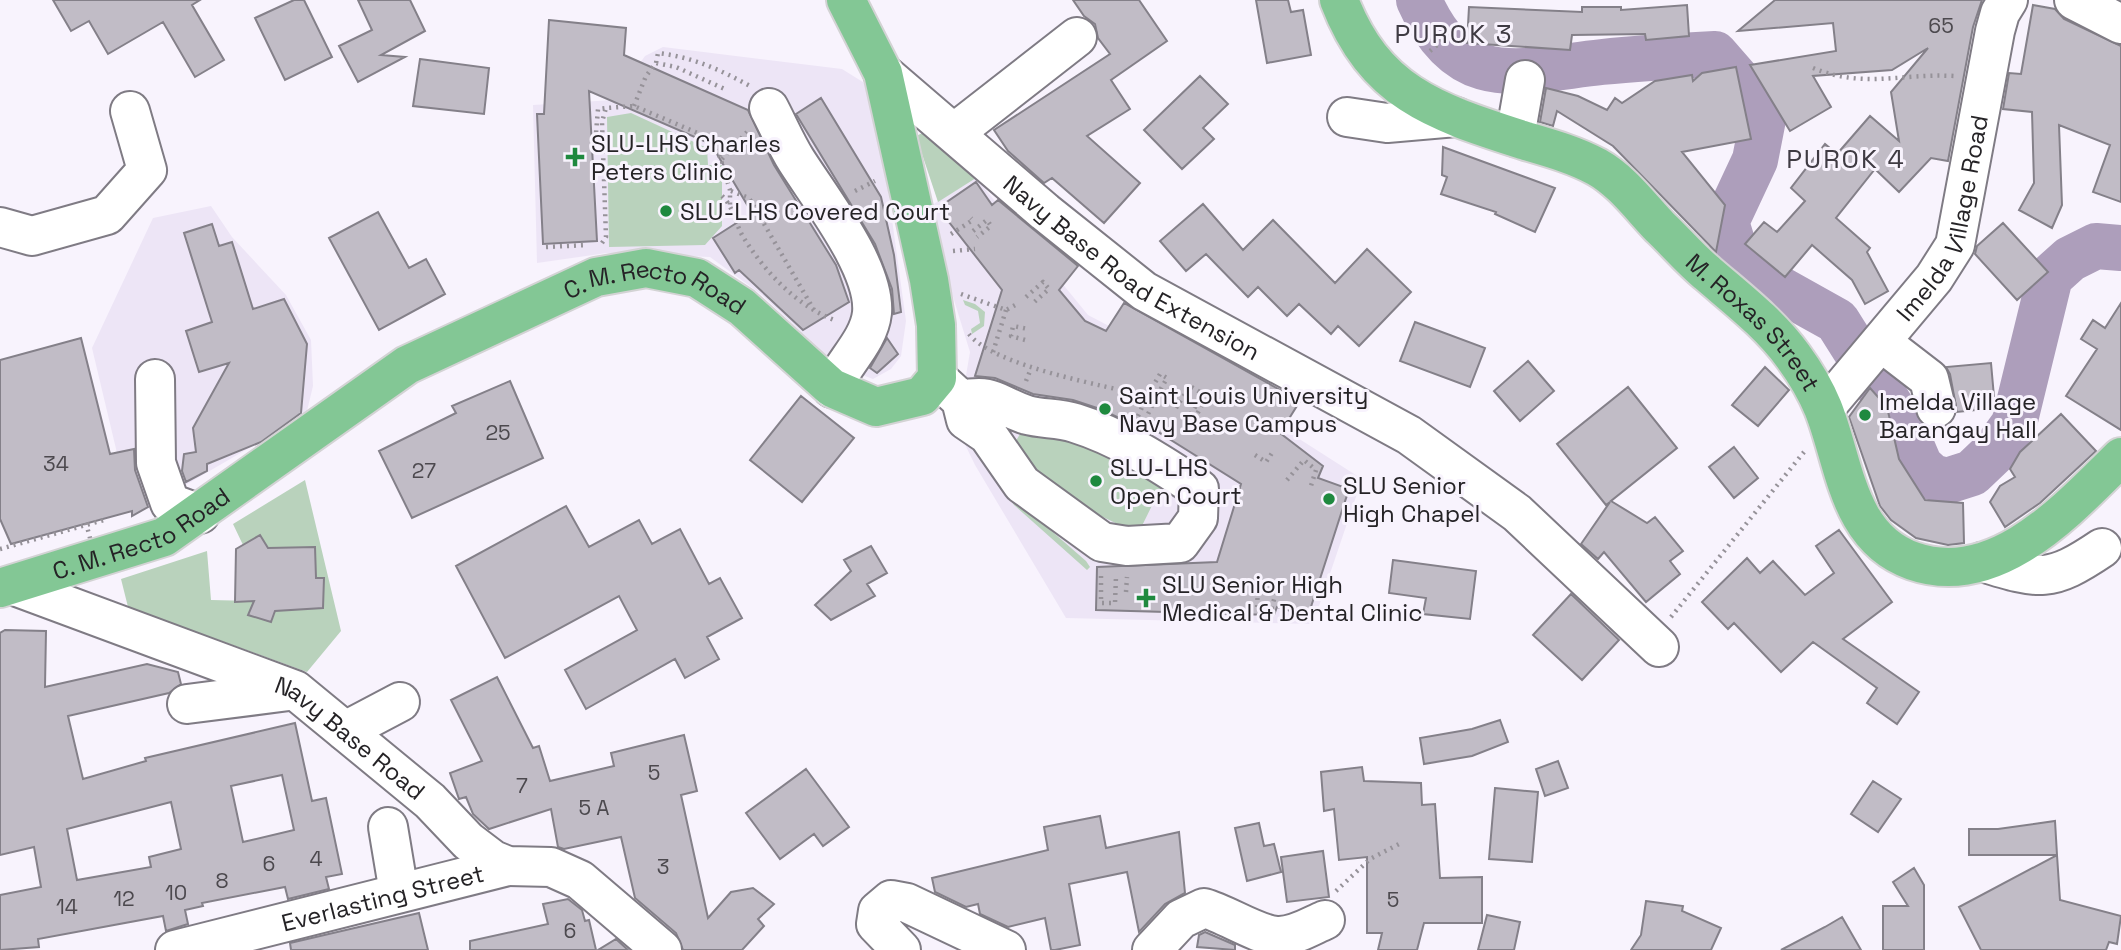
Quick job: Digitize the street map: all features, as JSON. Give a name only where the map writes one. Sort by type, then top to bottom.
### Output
[{"type":"main road","points":[[846,0],[883,73],[929,280],[949,389]]},
{"type":"main road","name":"M. Roxas Street","points":[[1339,0],[1357,42],[1377,68],[1423,101],[1456,117],[1572,155],[1598,167],[1618,182],[1703,270],[1763,321],[1794,356],[1826,416],[1860,516],[1873,536],[1910,560],[1946,567],[1982,562],[2019,544],[2067,511],[2121,457]]},
{"type":"main road","name":"C. M. Recto Road","points":[[3,576],[164,537],[407,365],[596,277],[646,268],[697,278],[742,307],[832,388],[876,407],[949,389]]},
{"type":"street","name":"Imelda Village Road","points":[[1826,416],[1871,354],[1934,278],[1955,245],[2000,13],[2008,0]]},
{"type":"street","points":[[2074,0],[2121,24]]},
{"type":"street","points":[[954,133],[1077,37]]},
{"type":"street","name":"Navy Base Road Extension","points":[[883,73],[1144,291],[1409,435],[1517,513],[1655,645]]},
{"type":"street","points":[[1515,137],[1525,80]]},
{"type":"street","points":[[768,108],[794,157],[839,224],[861,265],[872,311],[867,333],[832,388]]},
{"type":"street","points":[[0,227],[32,236],[107,215],[147,170],[130,111]]},
{"type":"street","points":[[1347,117],[1387,123],[1456,117]]},
{"type":"street","points":[[1871,354],[1929,379],[1936,408]]},
{"type":"street","points":[[155,379],[156,463],[170,503],[200,514]]},
{"type":"street","points":[[949,389],[984,396],[1031,416],[1046,416],[1076,423],[1144,453],[1199,489],[1198,519],[1180,543],[1126,546],[1102,542],[1022,484],[988,435],[966,420],[949,389]]},
{"type":"street","points":[[1982,562],[2031,577],[2068,569],[2102,548]]},
{"type":"street","name":"Navy Base Road","points":[[3,576],[295,690],[429,802],[468,841],[493,860],[508,866],[551,867],[580,880],[662,950]]},
{"type":"street","points":[[187,705],[295,690]]},
{"type":"street","points":[[345,731],[400,702]]},
{"type":"street","points":[[388,827],[399,893]]},
{"type":"street","name":"Everlasting Street","points":[[175,950],[347,917],[399,893],[508,866]]},
{"type":"street","points":[[901,950],[888,940],[876,924],[878,911],[891,900],[907,903],[1006,950]]},
{"type":"street","points":[[1152,950],[1181,919],[1204,908],[1224,913],[1276,937],[1293,934],[1328,911]]},
{"type":"path","points":[[1430,51],[1456,30]]},
{"type":"path","points":[[634,106],[646,76],[656,64],[658,53],[680,56],[723,71],[756,89],[768,108]]},
{"type":"path","points":[[656,64],[676,67],[727,90]]},
{"type":"path","points":[[1814,68],[1871,82],[1910,75],[1986,79]]},
{"type":"path","points":[[592,138],[596,133],[598,109],[634,106],[707,137],[720,157],[730,190],[730,208]]},
{"type":"path","points":[[546,247],[603,243],[606,237],[602,122],[606,108]]},
{"type":"path","points":[[730,190],[749,198],[816,314]]},
{"type":"path","points":[[722,196],[741,233],[762,262],[794,297],[816,314],[852,324],[867,333]]},
{"type":"path","points":[[952,234],[973,220],[971,218]]},
{"type":"path","points":[[973,231],[987,220],[991,226],[977,237]]},
{"type":"path","points":[[949,259],[950,252],[975,249]]},
{"type":"path","points":[[1026,297],[1043,282],[1049,289],[1032,304]]},
{"type":"path","points":[[957,293],[1006,310]]},
{"type":"path","points":[[993,352],[1006,310],[1019,303]]},
{"type":"path","points":[[1025,340],[1011,336],[1013,326],[1028,329]]},
{"type":"path","points":[[969,335],[978,345],[1026,364],[1146,398],[1141,410]]},
{"type":"path","points":[[1026,381],[1030,371]]},
{"type":"path","points":[[1152,388],[1160,374],[1167,378],[1159,392]]},
{"type":"path","points":[[1176,408],[1190,386],[1203,394],[1189,417]]},
{"type":"path","points":[[1149,412],[1153,404]]},
{"type":"path","points":[[1202,405],[1195,418],[1205,424]]},
{"type":"path","points":[[1655,645],[1826,416]]},
{"type":"path","points":[[1255,455],[1266,462],[1274,450]]},
{"type":"path","points":[[1287,480],[1304,460],[1316,470],[1310,489]]},
{"type":"path","points":[[0,549],[107,519]]},
{"type":"path","points":[[86,523],[90,538]]},
{"type":"path","points":[[1101,576],[1101,603],[1115,603],[1116,576]]},
{"type":"path","points":[[1126,592],[1127,576]]},
{"type":"path","points":[[1258,584],[1257,611],[1271,610],[1278,589]]},
{"type":"path","points":[[1328,911],[1337,890],[1370,859],[1401,843]]},
{"type":"shaded area","points":[[663,47],[842,69],[866,84],[886,176],[906,321],[901,356],[891,369],[873,379],[843,368],[826,356],[762,295],[710,257],[607,253],[537,263],[533,105],[613,100],[645,56]]},
{"type":"shaded area","name":"Saint Louis University Navy Base Campus","points":[[976,178],[1088,315],[1180,363],[1362,479],[1313,624],[1066,618],[975,465],[957,428],[970,352],[936,232],[936,218],[930,211],[935,203]]},
{"type":"shaded area","points":[[211,206],[232,237],[286,295],[311,340],[313,386],[306,415],[132,516],[92,348],[153,218]]},
{"type":"green space","name":"SLU-LHS Covered Court","points":[[631,113],[707,148],[708,165],[722,165],[722,226],[705,245],[609,247],[607,117]]},
{"type":"green space","points":[[927,131],[976,178],[938,202],[916,136]]},
{"type":"green space","points":[[963,300],[975,304],[985,312],[984,326],[972,334],[971,329],[980,323],[978,311],[965,305]]},
{"type":"green space","name":"SLU-LHS Open Court","points":[[1054,427],[1164,481],[1138,534],[1027,480],[1014,444],[1023,429]]},
{"type":"green space","points":[[957,428],[1017,501],[1086,561],[1090,567],[1087,570],[1014,505]]},
{"type":"green space","points":[[305,480],[341,631],[307,672],[128,607],[121,579],[207,551],[211,600],[254,601],[248,615],[272,621],[278,603],[316,578],[275,560],[260,535],[243,545],[233,524]]},
{"type":"building","points":[[53,0],[200,0],[192,5],[224,60],[195,77],[163,22],[108,54],[89,21],[71,31]]},
{"type":"building","points":[[294,0],[304,0],[332,57],[285,80],[255,18]]},
{"type":"building","points":[[358,0],[410,0],[425,31],[381,55],[405,57],[358,82],[339,46],[372,30]]},
{"type":"building","points":[[1073,0],[1139,0],[1167,41],[1111,80],[1130,109],[1087,136],[1140,183],[1104,223],[1052,178],[1044,183],[1008,151],[994,130],[1110,54],[1098,38],[1095,24],[1084,16]]},
{"type":"building","points":[[1256,0],[1288,0],[1291,12],[1303,10],[1311,55],[1267,63]]},
{"type":"building","points":[[1775,0],[1982,0],[1973,27],[1948,161],[1931,158],[1899,192],[1875,169],[1836,218],[1870,248],[1867,252],[1888,291],[1865,304],[1852,280],[1812,245],[1785,277],[1745,244],[1764,222],[1777,232],[1805,201],[1791,188],[1825,144],[1837,154],[1870,116],[1899,141],[1891,92],[1928,48],[1892,70],[1813,76],[1831,107],[1790,131],[1750,65],[1836,51],[1833,23],[1738,31]]},
{"type":"building","points":[[1687,5],[1689,36],[1646,40],[1645,34],[1572,35],[1570,50],[1467,43],[1469,7],[1582,12],[1582,7],[1621,7],[1621,10]]},
{"type":"building","points":[[2033,5],[2055,9],[2064,19],[2121,46],[2121,202],[2093,192],[2110,145],[2059,125],[2062,205],[2052,228],[2019,210],[2034,183],[2032,112],[2003,109],[2009,73],[2021,74]]},
{"type":"building","points":[[549,20],[626,28],[624,55],[748,110],[774,165],[836,265],[849,302],[803,330],[739,270],[735,273],[713,238],[752,213],[711,144],[589,91],[597,241],[543,244],[537,114],[544,114]]},
{"type":"building","points":[[420,59],[489,68],[484,114],[413,106]]},
{"type":"building","points":[[1736,67],[1751,139],[1682,152],[1725,205],[1716,252],[1613,146],[1557,111],[1553,126],[1540,122],[1546,88],[1578,96],[1607,110],[1615,98],[1622,103],[1655,81],[1692,75],[1693,81],[1702,73]]},
{"type":"building","points":[[1200,76],[1228,104],[1203,128],[1214,139],[1182,169],[1144,130]]},
{"type":"building","points":[[821,98],[881,197],[894,255],[901,312],[894,314],[892,289],[875,244],[796,114]]},
{"type":"building","points":[[1443,147],[1555,188],[1535,232],[1495,214],[1496,212],[1441,194],[1447,177],[1442,175]]},
{"type":"building","points":[[976,182],[992,205],[998,200],[1078,266],[1059,290],[1085,321],[1106,331],[1124,303],[1300,401],[1280,433],[1323,466],[1318,478],[1349,489],[1308,616],[1277,607],[1274,615],[1096,610],[1097,567],[1217,562],[1241,484],[1158,432],[1147,431],[1100,409],[1073,400],[1033,394],[995,378],[975,376],[1002,290],[938,208]]},
{"type":"building","points":[[1203,204],[1243,250],[1273,220],[1335,283],[1367,249],[1411,292],[1359,346],[1338,326],[1331,334],[1299,304],[1287,316],[1258,287],[1248,297],[1206,254],[1186,271],[1160,241]]},
{"type":"building","points":[[378,212],[409,268],[426,259],[445,294],[379,330],[329,238]]},
{"type":"building","points":[[2003,223],[2048,272],[2017,300],[1975,254],[1977,246]]},
{"type":"building","points":[[212,224],[219,246],[232,242],[253,309],[284,299],[307,344],[301,413],[261,442],[207,464],[207,471],[186,482],[182,471],[184,454],[196,452],[193,428],[229,363],[199,372],[186,331],[212,322],[184,233]]},
{"type":"building","points":[[2121,303],[2121,430],[2066,396],[2097,349],[2081,339],[2093,320],[2105,328]]},
{"type":"building","points":[[1415,322],[1485,348],[1470,387],[1400,361]]},
{"type":"building","points":[[81,338],[110,454],[134,449],[135,470],[148,507],[132,516],[132,511],[11,544],[0,519],[0,360]]},
{"type":"building","points":[[887,338],[898,354],[877,373],[870,368]]},
{"type":"building","points":[[1528,361],[1554,391],[1520,421],[1494,391]]},
{"type":"building","points":[[1991,363],[1995,408],[1957,412],[1950,374],[1946,367]]},
{"type":"building","points":[[1765,367],[1789,390],[1758,426],[1732,405]]},
{"type":"building","points":[[510,381],[543,458],[412,518],[379,451],[456,413],[452,406]]},
{"type":"building","points":[[1628,387],[1677,448],[1611,501],[1647,523],[1655,517],[1683,551],[1670,561],[1680,574],[1646,602],[1604,552],[1598,559],[1581,544],[1610,502],[1606,505],[1557,444]]},
{"type":"building","points":[[1870,388],[1887,407],[1899,459],[1925,500],[1963,503],[1964,543],[1948,545],[1916,538],[1891,520],[1880,506],[1849,417]]},
{"type":"building","points":[[801,396],[854,438],[802,502],[750,460]]},
{"type":"building","points":[[2061,414],[2096,451],[2040,503],[2005,527],[1990,502],[2000,486],[2015,477],[2010,469],[2020,452]]},
{"type":"building","points":[[1734,447],[1758,478],[1734,498],[1709,467]]},
{"type":"building","points":[[566,506],[589,547],[639,520],[652,544],[680,529],[709,584],[720,578],[742,618],[707,637],[719,659],[685,678],[675,659],[586,709],[565,670],[637,630],[619,596],[505,658],[456,566]]},
{"type":"building","points":[[1839,530],[1892,602],[1843,639],[1919,692],[1897,724],[1867,703],[1877,688],[1813,642],[1781,672],[1734,623],[1728,629],[1702,602],[1747,558],[1760,573],[1773,561],[1805,595],[1834,573],[1816,546]]},
{"type":"building","points":[[260,535],[268,548],[315,547],[316,578],[324,578],[323,608],[275,611],[271,622],[248,615],[254,601],[235,602],[236,549]]},
{"type":"building","points":[[871,546],[887,573],[867,584],[875,596],[831,620],[815,605],[851,571],[844,560]]},
{"type":"building","points":[[1393,560],[1476,571],[1470,619],[1423,614],[1426,598],[1389,593]]},
{"type":"building","points":[[1571,594],[1619,640],[1582,680],[1533,635]]},
{"type":"building","points":[[5,630],[46,631],[45,687],[147,664],[178,672],[181,684],[169,693],[68,716],[83,779],[146,761],[145,758],[295,723],[312,801],[326,798],[342,874],[326,877],[329,889],[288,899],[285,887],[202,903],[203,906],[185,910],[188,924],[166,931],[163,916],[38,939],[39,947],[0,950],[0,895],[41,887],[34,847],[0,855],[0,633]],"holes":[[[282,775],[294,830],[243,842],[231,786]],[[171,802],[181,849],[149,857],[151,867],[77,880],[67,829]]]},
{"type":"building","points":[[497,677],[533,748],[539,746],[550,781],[614,766],[611,753],[684,735],[697,791],[681,795],[708,918],[731,892],[753,888],[774,904],[758,919],[764,926],[742,950],[683,950],[676,933],[635,898],[621,837],[564,849],[558,847],[551,809],[489,829],[473,814],[466,797],[459,799],[450,773],[482,761],[451,700]]},
{"type":"building","points":[[1500,720],[1508,742],[1472,756],[1424,764],[1420,738],[1472,729]]},
{"type":"building","points":[[1558,761],[1568,788],[1545,796],[1536,769]]},
{"type":"building","points":[[1362,767],[1364,781],[1421,783],[1422,805],[1435,804],[1440,878],[1482,877],[1482,923],[1424,923],[1417,950],[1378,950],[1382,933],[1367,933],[1367,857],[1339,860],[1334,809],[1324,811],[1321,772]]},
{"type":"building","points":[[806,769],[849,827],[823,846],[814,834],[780,859],[746,813]]},
{"type":"building","points":[[1873,781],[1901,799],[1878,832],[1851,814]]},
{"type":"building","points":[[1495,788],[1538,792],[1532,862],[1489,859]]},
{"type":"building","points":[[1100,816],[1106,848],[1179,832],[1185,893],[1165,904],[1139,932],[1127,872],[1069,884],[1080,945],[1055,950],[1051,950],[1045,918],[1008,927],[980,914],[978,904],[966,907],[935,892],[932,878],[1048,850],[1044,827]]},
{"type":"building","points":[[2055,821],[2057,855],[1969,855],[1969,829],[1998,829]]},
{"type":"building","points":[[1259,823],[1264,846],[1274,844],[1281,872],[1247,881],[1235,828]]},
{"type":"building","points":[[1323,851],[1329,897],[1287,902],[1281,857]]},
{"type":"building","points":[[2057,855],[2060,900],[2121,916],[2117,944],[2109,942],[2106,950],[1981,950],[1959,907]]},
{"type":"building","points":[[1914,868],[1924,885],[1924,950],[1883,950],[1883,906],[1908,906],[1893,882]]},
{"type":"building","points":[[568,899],[582,910],[585,921],[589,920],[596,950],[470,950],[470,941],[548,924],[543,904]]},
{"type":"building","points":[[1646,901],[1683,906],[1682,911],[1721,928],[1711,950],[1631,950],[1641,935]]},
{"type":"building","points":[[419,913],[428,950],[291,950],[290,943]]},
{"type":"building","points":[[1487,915],[1520,922],[1514,950],[1478,950]]},
{"type":"building","points":[[1842,917],[1861,950],[1781,950],[1825,927]]},
{"type":"building","points":[[1205,932],[1235,945],[1235,950],[1197,947],[1199,935]]},
{"type":"building","points":[[616,939],[628,950],[598,950]]},
{"type":"waterway","points":[[1419,0],[1435,30],[1453,51],[1473,63],[1495,70],[1518,71],[1715,54],[1749,93],[1763,119],[1755,160],[1726,222],[1737,258],[1760,278],[1837,321],[1902,424],[1920,466],[1932,477],[1947,481],[1972,473],[1993,453],[2014,424],[2050,277],[2070,259],[2096,246],[2121,248]]},
{"type":"place","name":"SLU-LHS Charles Peters Clinic","points":[[575,157]]},
{"type":"place","name":"SLU-LHS Covered Court","points":[[666,211]]},
{"type":"place","name":"Saint Louis University Navy Base Campus","points":[[1105,409]]},
{"type":"place","name":"Imelda Village Barangay Hall","points":[[1865,415]]},
{"type":"place","name":"SLU-LHS Open Court","points":[[1096,481]]},
{"type":"place","name":"SLU Senior High Chapel","points":[[1329,499]]},
{"type":"place","name":"SLU Senior High Medical & Dental Clinic","points":[[1146,598]]},
{"type":"district","name":"PUROK 3","points":[[1454,34]]},
{"type":"district","name":"PUROK 4","points":[[1846,159]]}]
